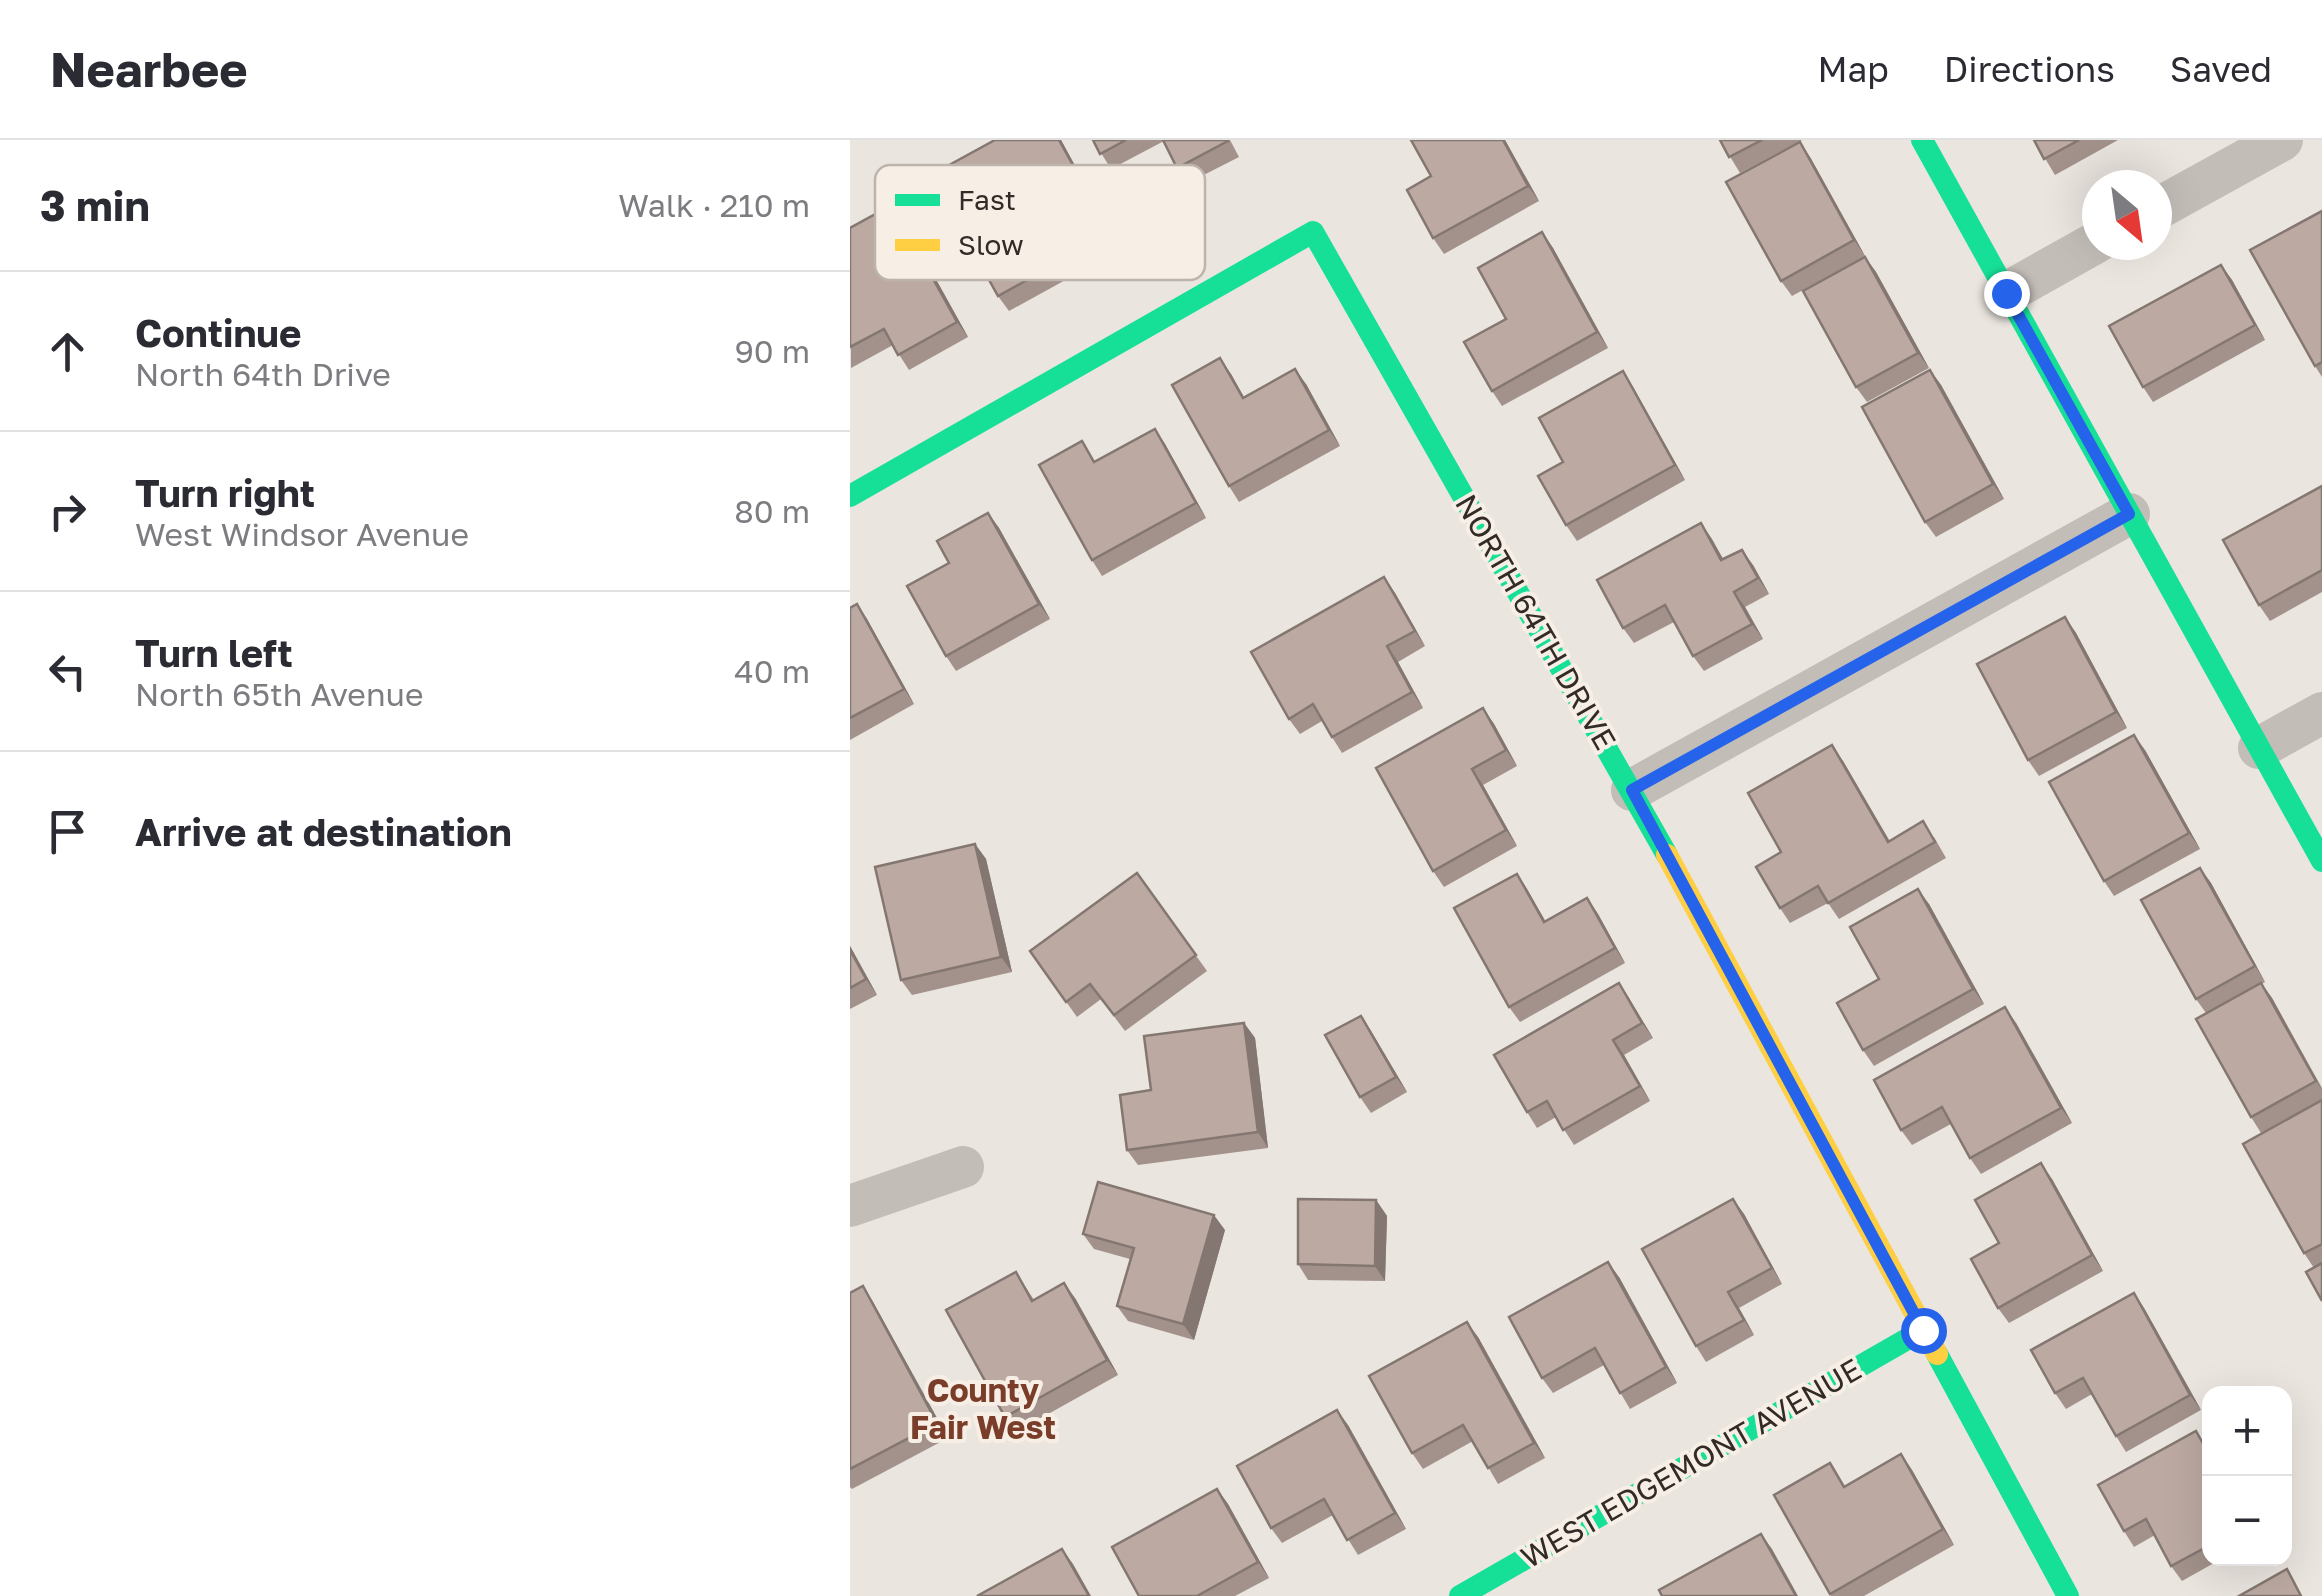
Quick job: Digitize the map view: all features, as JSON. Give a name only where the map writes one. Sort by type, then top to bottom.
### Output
[{"type":"street","points":[[1922,140],[2322,862]]},
{"type":"street","points":[[2172,201],[2282,140]]},
{"type":"street","name":"NORTH 64TH DRIVE","points":[[850,496],[1313,232],[1632,790],[2068,1596]]},
{"type":"street","points":[[2006,293],[2082,250]]},
{"type":"street","points":[[1632,790],[2129,514]]},
{"type":"street","points":[[2259,748],[2322,713]]},
{"type":"street","points":[[850,1206],[964,1167]]},
{"type":"street","name":"WEST EDGEMONT AVENUE","points":[[1460,1596],[1923,1330]]},
{"type":"building","points":[[995,140],[1059,140],[1073,165],[949,165]]},
{"type":"building","points":[[1093,140],[1126,140],[1100,154]]},
{"type":"building","points":[[1163,140],[1228,141],[1183,165],[1176,165]]},
{"type":"building","points":[[1411,140],[1503,140],[1528,186],[1433,238],[1407,190],[1431,176]]},
{"type":"building","points":[[1720,140],[1762,140],[1729,157]]},
{"type":"building","points":[[2034,140],[2079,140],[2044,159]]},
{"type":"building","points":[[1800,142],[1854,240],[1781,281],[1726,182]]},
{"type":"building","points":[[2322,211],[2322,362],[2315,366],[2250,250]]},
{"type":"building","points":[[875,214],[875,280],[934,280],[957,322],[898,355],[884,329],[850,347],[850,228]]},
{"type":"building","points":[[1542,232],[1597,332],[1492,391],[1464,342],[1506,319],[1478,268]]},
{"type":"building","points":[[1865,257],[1918,353],[1856,387],[1803,291]]},
{"type":"building","points":[[2221,265],[2255,325],[2143,387],[2109,326]]},
{"type":"building","points":[[989,280],[1027,280],[998,296]]},
{"type":"building","points":[[1220,358],[1243,398],[1295,369],[1329,430],[1229,486],[1172,385]]},
{"type":"building","points":[[1930,370],[1993,484],[1925,522],[1862,407]]},
{"type":"building","points":[[1623,371],[1675,465],[1566,525],[1538,476],[1563,462],[1539,418]]},
{"type":"building","points":[[1155,429],[1196,503],[1092,560],[1039,465],[1082,441],[1094,462]]},
{"type":"building","points":[[2322,486],[2322,570],[2259,605],[2223,540]]},
{"type":"building","points":[[988,513],[1039,604],[946,656],[907,586],[949,563],[937,541]]},
{"type":"building","points":[[1701,523],[1721,560],[1742,550],[1758,578],[1734,592],[1752,624],[1693,656],[1665,605],[1623,628],[1597,580]]},
{"type":"building","points":[[1384,577],[1415,631],[1387,646],[1412,692],[1332,737],[1313,704],[1289,719],[1251,652]]},
{"type":"building","points":[[857,604],[904,689],[850,718],[850,608]]},
{"type":"building","points":[[2065,617],[2116,712],[2028,760],[1977,664]]},
{"type":"building","points":[[1483,708],[1506,750],[1472,769],[1506,830],[1433,871],[1376,768]]},
{"type":"building","points":[[2134,735],[2189,833],[2104,881],[2049,782]]},
{"type":"building","points":[[1832,745],[1888,842],[1923,821],[1935,842],[1828,903],[1818,886],[1780,908],[1756,867],[1781,852],[1748,793]]},
{"type":"building","points":[[975,844],[1001,957],[901,980],[875,867]]},
{"type":"building","points":[[2200,868],[2255,966],[2196,999],[2141,900]]},
{"type":"building","points":[[1137,873],[1196,955],[1114,1015],[1090,984],[1066,1002],[1030,951]]},
{"type":"building","points":[[1517,874],[1544,922],[1587,898],[1615,948],[1509,1007],[1454,908]]},
{"type":"building","points":[[1918,889],[1973,989],[1863,1050],[1837,1003],[1879,979],[1850,927]]},
{"type":"building","points":[[850,950],[866,979],[850,988]]},
{"type":"building","points":[[1619,983],[1642,1023],[1613,1040],[1640,1086],[1563,1130],[1547,1101],[1527,1112],[1494,1055]]},
{"type":"building","points":[[2261,983],[2316,1081],[2251,1117],[2196,1019]]},
{"type":"building","points":[[2005,1007],[2061,1108],[1970,1158],[1942,1107],[1901,1130],[1874,1080]]},
{"type":"building","points":[[1361,1016],[1396,1077],[1360,1097],[1325,1035]]},
{"type":"building","points":[[1244,1023],[1258,1132],[1127,1150],[1120,1095],[1151,1090],[1144,1036]]},
{"type":"building","points":[[2322,1100],[2322,1244],[2304,1253],[2243,1144]]},
{"type":"building","points":[[2041,1163],[2092,1255],[1998,1308],[1971,1259],[1999,1243],[1975,1200]]},
{"type":"building","points":[[1098,1182],[1214,1215],[1183,1324],[1117,1306],[1134,1248],[1083,1234]]},
{"type":"building","points":[[1298,1199],[1376,1200],[1375,1266],[1298,1264]]},
{"type":"building","points":[[1733,1199],[1772,1268],[1728,1292],[1744,1320],[1696,1346],[1642,1249]]},
{"type":"building","points":[[1608,1262],[1666,1367],[1620,1393],[1595,1348],[1542,1378],[1509,1317]]},
{"type":"building","points":[[2322,1263],[2322,1301],[2306,1272]]},
{"type":"building","points":[[1016,1272],[1032,1301],[1064,1283],[1107,1360],[1005,1417],[946,1310]]},
{"type":"building","points":[[863,1286],[937,1423],[850,1469],[850,1293]]},
{"type":"building","points":[[2134,1293],[2190,1395],[2116,1436],[2083,1378],[2055,1393],[2031,1350]]},
{"type":"building","points":[[1467,1322],[1534,1443],[1488,1468],[1463,1425],[1412,1453],[1369,1376]]},
{"type":"building","points":[[1337,1410],[1395,1513],[1347,1540],[1324,1499],[1271,1528],[1237,1466]]},
{"type":"building","points":[[2196,1431],[2202,1442],[2202,1549],[2171,1566],[2146,1519],[2124,1531],[2098,1485]]},
{"type":"building","points":[[1901,1454],[1943,1529],[1830,1594],[1774,1495],[1830,1463],[1844,1487]]},
{"type":"building","points":[[1217,1489],[1258,1562],[1197,1596],[1139,1596],[1112,1547]]},
{"type":"building","points":[[1761,1534],[1796,1596],[1662,1596],[1659,1590]]},
{"type":"building","points":[[1062,1549],[1089,1596],[977,1596]]},
{"type":"building","points":[[2287,1569],[2301,1596],[2239,1596]]},
{"type":"traffic: fast","points":[[1922,140],[2322,861]]},
{"type":"traffic: fast","points":[[850,496],[1313,232],[1667,855]]},
{"type":"traffic: fast","points":[[1460,1596],[1923,1330]]},
{"type":"traffic: fast","points":[[1937,1354],[2068,1596]]},
{"type":"traffic: slow","points":[[1667,855],[1937,1354]]},
{"type":"district","name":"County Fair West","points":[[983,1408]]},
{"type":"route","points":[[1923,1330],[1632,790],[2129,514],[2006,293]]}]
